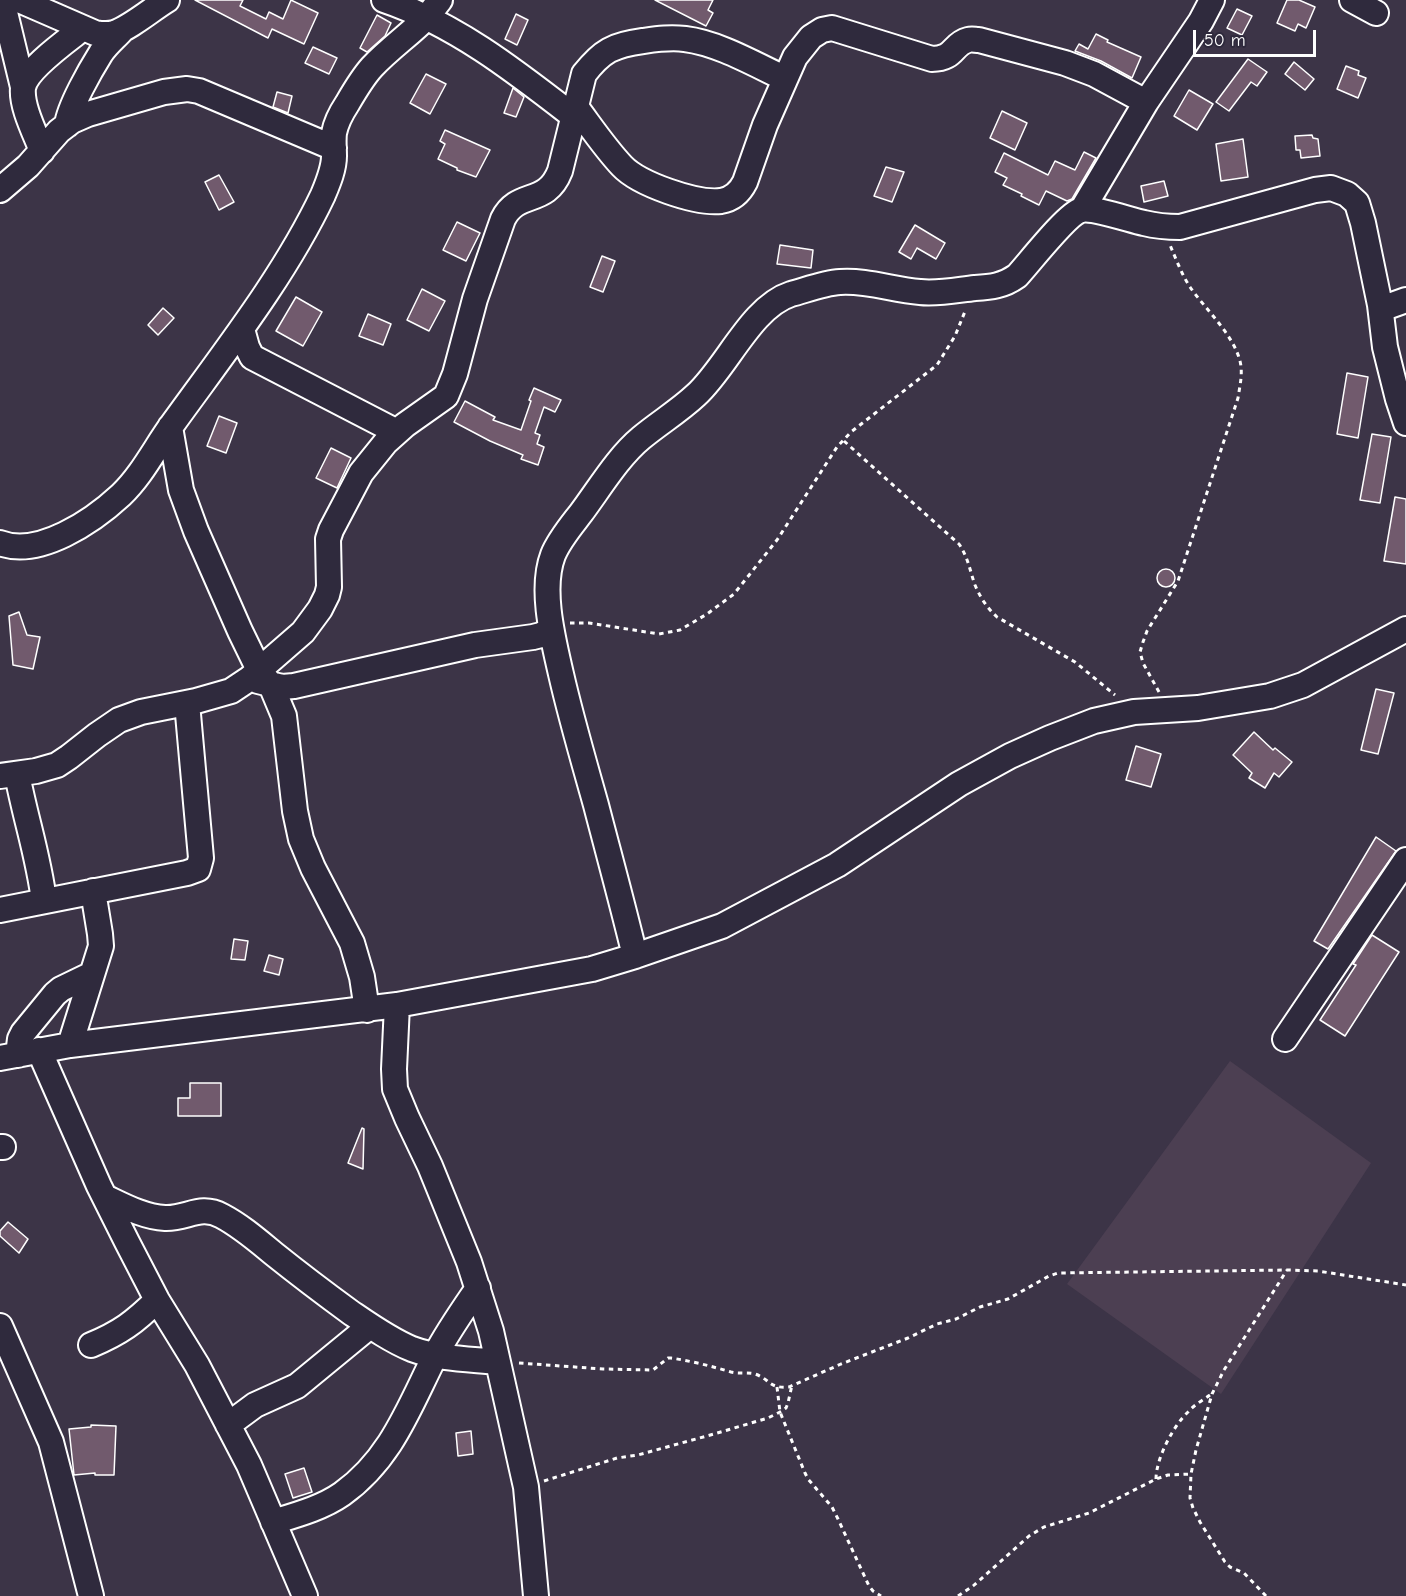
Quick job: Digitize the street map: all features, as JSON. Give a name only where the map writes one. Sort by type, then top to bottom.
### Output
[{"type":"street","points":[[2,0],[23,87],[24,105],[42,151]]},
{"type":"street","points":[[19,0],[95,33],[105,34],[113,34],[123,29],[167,0]]},
{"type":"street","points":[[384,0],[405,7],[433,8],[575,112],[622,166],[638,179],[679,194],[707,201],[723,201],[741,191],[784,78],[795,57],[811,37],[822,30],[832,28],[932,59],[942,59],[948,56],[968,40],[979,40],[1025,51],[1084,70],[1146,102]]},
{"type":"street","points":[[635,956],[565,693],[551,629],[549,571],[554,554],[563,538],[621,459],[639,440],[698,393],[714,376],[752,324],[776,300],[838,282],[864,282],[922,292],[995,287],[1008,283],[1017,276],[1070,217],[1082,210],[1146,102],[1201,21],[1212,0]]},
{"type":"street","points":[[1352,0],[1376,13]]},
{"type":"street","points":[[0,543],[20,547],[59,537],[91,518],[137,478],[170,427],[242,329],[298,242],[324,193],[333,166],[333,137],[336,124],[358,86],[372,67],[433,8]]},
{"type":"street","points":[[23,87],[27,77],[40,63],[83,28]]},
{"type":"street","points":[[67,125],[75,102],[101,54],[123,29]]},
{"type":"street","points":[[44,901],[34,844],[23,807],[9,775],[57,765],[119,720],[141,712],[214,697],[260,678],[303,632],[320,609],[329,587],[328,539],[361,473],[397,432],[446,396],[455,374],[475,298],[508,209],[516,203],[549,190],[556,182],[584,74],[607,50],[626,43],[664,38],[686,39],[716,47],[784,78]]},
{"type":"street","points":[[0,190],[28,166],[72,120],[164,92],[186,89],[206,94],[334,148]]},
{"type":"street","points":[[1082,210],[1092,210],[1144,224],[1163,227],[1180,226],[1315,190],[1331,188],[1347,194],[1357,203],[1364,223],[1381,309],[1384,346],[1406,423]]},
{"type":"street","points":[[1381,309],[1406,300]]},
{"type":"street","points":[[242,329],[252,357],[397,432]]},
{"type":"street","points":[[170,427],[181,490],[196,531],[260,678],[284,716],[295,811],[301,839],[313,868],[352,943],[362,977],[367,1010]]},
{"type":"street","points":[[260,678],[282,687],[294,686],[475,645],[542,635],[551,629]]},
{"type":"street","points":[[12,1054],[367,1010],[592,969],[635,956],[722,926],[837,865],[959,784],[1010,756],[1050,738],[1094,721],[1134,712],[1198,708],[1242,702],[1287,691],[1303,685],[1406,629]]},
{"type":"street","points":[[0,910],[193,872],[198,869],[201,858],[187,703]]},
{"type":"street","points":[[1285,1040],[1406,860]]},
{"type":"street","points":[[70,1045],[100,946],[93,891]]},
{"type":"street","points":[[12,1054],[23,1033],[55,994],[92,974]]},
{"type":"street","points":[[397,1005],[394,1069],[396,1089],[469,1262],[491,1331],[526,1487],[536,1596]]},
{"type":"street","points":[[12,1054],[105,1197],[157,1300],[197,1365],[249,1465],[305,1596]]},
{"type":"street","points":[[105,1197],[131,1210],[152,1216],[167,1218],[210,1211],[244,1230],[314,1286],[370,1326],[413,1349],[436,1355],[498,1362]]},
{"type":"street","points":[[273,1522],[313,1509],[339,1496],[365,1476],[381,1457],[398,1430],[436,1355],[478,1288]]},
{"type":"street","points":[[92,1345],[131,1324],[157,1300]]},
{"type":"street","points":[[0,1326],[51,1442],[91,1596]]},
{"type":"street","points":[[228,1425],[255,1405],[297,1386],[370,1326]]},
{"type":"path","points":[[1163,227],[1177,262],[1190,286],[1222,327],[1232,344],[1240,360],[1241,376],[1238,398],[1178,581],[1147,631],[1140,652],[1143,663],[1169,710]]},
{"type":"path","points":[[551,629],[573,622],[659,634],[680,630],[734,594],[777,540],[843,440],[937,365],[955,336],[974,288]]},
{"type":"path","points":[[843,440],[959,544],[965,552],[976,588],[987,608],[997,617],[1075,662],[1134,712]]},
{"type":"path","points":[[1266,1596],[1244,1573],[1230,1567],[1219,1553],[1193,1508],[1190,1498],[1191,1474],[1212,1394],[1224,1370],[1287,1270]]},
{"type":"path","points":[[498,1362],[653,1370],[671,1358],[736,1373],[758,1375],[777,1387],[792,1385],[938,1324],[956,1319],[980,1307],[1008,1299],[1049,1275],[1058,1273],[1318,1271],[1406,1285]]},
{"type":"path","points":[[526,1487],[617,1458],[638,1455],[768,1418],[786,1408],[792,1385]]},
{"type":"path","points":[[777,1387],[780,1412],[808,1479],[831,1507],[869,1586],[880,1596]]},
{"type":"path","points":[[1156,1479],[1157,1464],[1179,1421],[1188,1411],[1212,1394]]},
{"type":"path","points":[[958,1596],[973,1586],[1029,1536],[1044,1527],[1089,1513],[1156,1479],[1191,1474]]},
{"type":"path","points":[[871,1596],[880,1596]]},
{"type":"shaded area","points":[[1230,1061],[1371,1163],[1221,1394],[1067,1284]]},
{"type":"building","points":[[195,0],[243,0],[240,6],[266,19],[269,12],[283,19],[291,0],[318,13],[304,44],[272,29],[268,38]]},
{"type":"building","points":[[655,0],[713,0],[708,10],[713,13],[706,26]]},
{"type":"building","points":[[1287,0],[1299,0],[1315,7],[1306,28],[1298,24],[1295,31],[1277,23]]},
{"type":"building","points":[[1237,9],[1252,16],[1242,35],[1227,28]]},
{"type":"building","points":[[516,14],[528,20],[517,45],[505,39]]},
{"type":"building","points":[[377,15],[391,23],[385,36],[367,52],[360,48]]},
{"type":"building","points":[[1096,34],[1108,40],[1107,42],[1141,57],[1132,78],[1101,61],[1075,51],[1079,44],[1088,49]]},
{"type":"building","points":[[313,47],[337,58],[329,74],[305,63]]},
{"type":"building","points":[[1248,59],[1267,72],[1257,86],[1251,82],[1229,111],[1216,102]]},
{"type":"building","points":[[1294,62],[1314,79],[1305,90],[1285,74]]},
{"type":"building","points":[[1346,66],[1359,71],[1358,75],[1366,78],[1358,98],[1337,89]]},
{"type":"building","points":[[426,74],[446,84],[430,114],[410,103]]},
{"type":"building","points":[[513,88],[524,97],[516,117],[504,113]]},
{"type":"building","points":[[1189,90],[1213,104],[1197,130],[1174,116]]},
{"type":"building","points":[[277,92],[292,96],[288,113],[273,107]]},
{"type":"building","points":[[1002,111],[1027,123],[1015,150],[990,138]]},
{"type":"building","points":[[445,130],[490,150],[476,177],[457,170],[438,159],[445,144],[440,141]]},
{"type":"building","points":[[1312,135],[1313,138],[1318,139],[1320,156],[1301,158],[1300,150],[1296,150],[1295,136]]},
{"type":"building","points":[[1243,139],[1248,177],[1221,181],[1216,144]]},
{"type":"building","points":[[1084,152],[1096,158],[1072,199],[1067,201],[1046,191],[1039,205],[1003,185],[1007,178],[995,172],[1004,153],[1048,175],[1055,161],[1075,170]]},
{"type":"building","points":[[886,167],[904,172],[892,202],[874,196]]},
{"type":"building","points":[[219,175],[234,202],[219,210],[205,182]]},
{"type":"building","points":[[1164,181],[1168,196],[1144,202],[1141,186]]},
{"type":"building","points":[[457,222],[480,233],[466,261],[443,250]]},
{"type":"building","points":[[915,225],[945,243],[936,259],[917,248],[911,259],[899,252]]},
{"type":"building","points":[[780,245],[813,250],[811,268],[777,264]]},
{"type":"building","points":[[602,256],[615,261],[603,292],[590,287]]},
{"type":"building","points":[[422,289],[445,301],[429,331],[407,320]]},
{"type":"building","points":[[296,297],[322,312],[303,346],[276,331]]},
{"type":"building","points":[[163,308],[174,318],[158,335],[148,325]]},
{"type":"building","points":[[368,314],[391,324],[383,345],[359,336]]},
{"type":"building","points":[[1347,373],[1368,377],[1358,438],[1337,434]]},
{"type":"building","points":[[534,388],[561,400],[555,412],[544,407],[535,433],[540,435],[537,444],[544,447],[538,465],[521,459],[523,455],[454,422],[465,401],[495,417],[493,420],[521,430]]},
{"type":"building","points":[[219,416],[237,423],[226,453],[207,446]]},
{"type":"building","points":[[1372,434],[1391,437],[1380,503],[1360,500]]},
{"type":"building","points":[[331,448],[351,458],[337,488],[316,478]]},
{"type":"building","points":[[1395,497],[1406,499],[1406,564],[1384,561]]},
{"type":"building","points":[[1166,569],[1172,572],[1175,578],[1172,584],[1166,587],[1160,584],[1157,578],[1160,572]]},
{"type":"building","points":[[19,612],[27,635],[40,637],[33,669],[13,665],[9,616]]},
{"type":"building","points":[[1376,689],[1394,693],[1378,754],[1361,750]]},
{"type":"building","points":[[1254,732],[1273,750],[1275,748],[1292,762],[1279,777],[1274,773],[1265,788],[1249,778],[1252,773],[1233,755]]},
{"type":"building","points":[[1136,746],[1161,754],[1151,787],[1126,780]]},
{"type":"building","points":[[1376,837],[1396,851],[1328,949],[1314,941]]},
{"type":"building","points":[[1372,935],[1399,952],[1345,1036],[1320,1020],[1356,965],[1353,964]]},
{"type":"building","points":[[234,939],[248,941],[245,960],[231,959]]},
{"type":"building","points":[[269,955],[283,959],[279,975],[264,971]]},
{"type":"building","points":[[190,1083],[221,1083],[221,1116],[178,1116],[178,1098],[190,1098]]},
{"type":"building","points":[[362,1128],[364,1129],[363,1169],[348,1163]]},
{"type":"building","points":[[8,1222],[28,1239],[19,1253],[0,1236],[0,1231]]},
{"type":"building","points":[[91,1425],[116,1426],[114,1475],[95,1475],[95,1473],[74,1475],[69,1429],[91,1427]]},
{"type":"building","points":[[471,1431],[473,1454],[458,1456],[456,1433]]},
{"type":"building","points":[[304,1468],[312,1492],[293,1498],[285,1474]]}]
